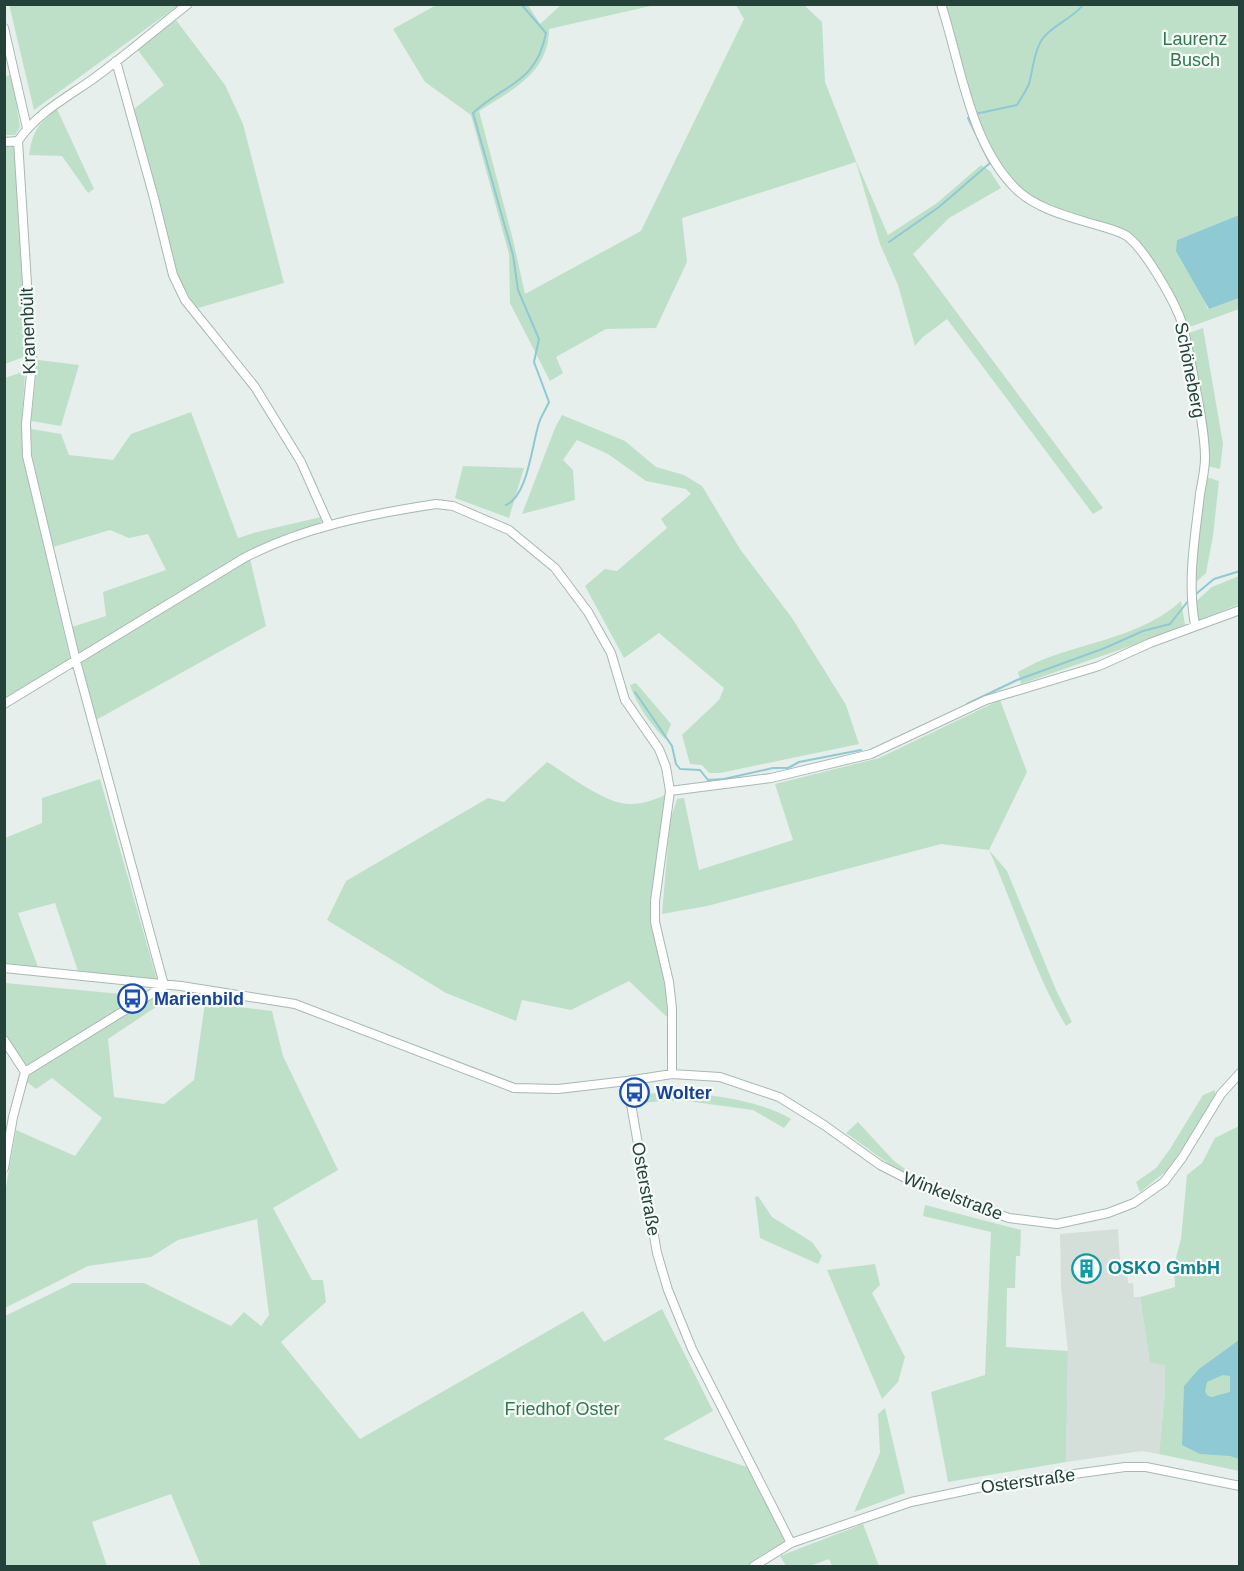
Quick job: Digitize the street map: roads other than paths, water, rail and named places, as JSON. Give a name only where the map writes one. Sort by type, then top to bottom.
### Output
[{"type":"street","points":[[4,142],[18,141],[42,114],[116,61],[188,4]]},
{"type":"street","name":"Schöneberg","points":[[941,4],[973,118],[981,138],[1008,180],[1035,203],[1126,236],[1138,247],[1161,279],[1179,315],[1185,332],[1199,405],[1205,458],[1191,565],[1192,608],[1196,625]]},
{"type":"street","points":[[4,28],[27,129]]},
{"type":"street","points":[[116,61],[154,198],[172,275],[185,300],[255,387],[301,462],[329,525]]},
{"type":"street","name":"Kranenbült","points":[[18,141],[32,363],[26,424],[27,456],[75,661],[164,985]]},
{"type":"street","points":[[4,704],[244,558],[263,548],[329,525],[436,504],[453,506],[509,530],[555,568],[588,612],[611,653],[625,700],[659,749],[666,767],[670,790],[655,901],[655,922],[669,982],[672,1008],[672,1074]]},
{"type":"street","points":[[670,790],[771,778],[871,754],[986,700],[1099,666],[1150,643],[1239,610]]},
{"type":"street","points":[[4,968],[164,985],[295,1004],[514,1088],[558,1089],[627,1082]]},
{"type":"street","points":[[4,1168],[13,1117],[25,1072],[164,985]]},
{"type":"street","points":[[4,1040],[25,1072]]},
{"type":"street","name":"Winkelstraße","points":[[627,1082],[672,1074],[720,1077],[779,1097],[824,1125],[880,1165],[926,1188],[1009,1218],[1057,1224],[1108,1213],[1134,1203],[1164,1182],[1182,1158],[1221,1094],[1239,1073]]},
{"type":"street","name":"Osterstraße","points":[[627,1082],[657,1253],[668,1290],[702,1369],[791,1543],[911,1502],[987,1486],[1125,1467],[1146,1467],[1239,1486]]},
{"type":"street","points":[[754,1566],[791,1543]]},
{"type":"water","points":[[1239,215],[1239,298],[1209,309],[1176,251],[1177,240]]},
{"type":"water","points":[[1239,1340],[1239,1459],[1230,1456],[1200,1454],[1182,1445],[1184,1386],[1199,1369]],"holes":[[[1223,1375],[1230,1376],[1230,1392],[1208,1396],[1205,1392],[1207,1382]]]},
{"type":"waterway","points":[[506,505],[513,500],[524,481],[539,423],[549,402],[534,362],[539,339],[518,290],[513,255],[473,113],[527,73],[541,50],[546,33],[521,4]]},
{"type":"waterway","points":[[975,114],[1017,105],[1029,84],[1036,54],[1043,38],[1083,4]]},
{"type":"waterway","points":[[889,242],[939,207],[990,163],[968,118]]},
{"type":"waterway","points":[[1196,594],[1214,579],[1240,571]]},
{"type":"waterway","points":[[967,704],[1017,680],[1105,648],[1143,631],[1170,624],[1188,601]]},
{"type":"waterway","points":[[635,692],[672,746],[676,764],[680,769],[700,770],[708,780],[724,779],[773,768],[788,768],[799,762],[861,750]]},
{"type":"waterway","points":[[1239,1093],[1240,1088]]},
{"type":"place","name":"Marienbild","points":[[133,999]]},
{"type":"place","name":"Wolter","points":[[635,1093]]},
{"type":"place","name":"OSKO GmbH","points":[[1087,1268]]},
{"type":"park label","name":"Laurenz Busch","points":[[1195,49]]},
{"type":"park label","name":"Friedhof Oster","points":[[562,1409]]}]
